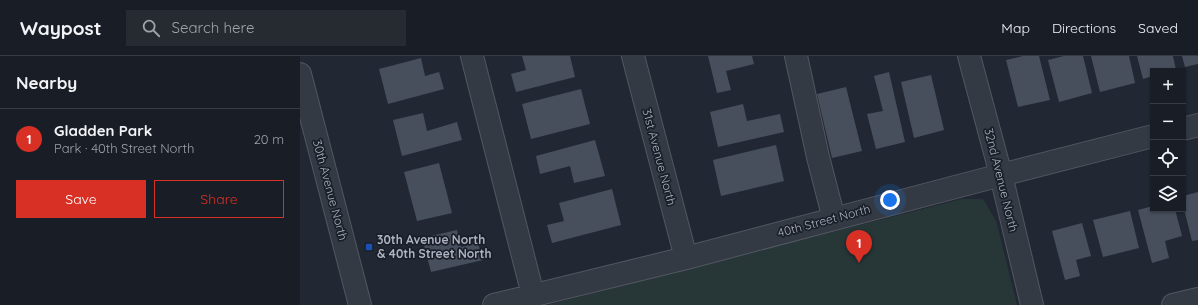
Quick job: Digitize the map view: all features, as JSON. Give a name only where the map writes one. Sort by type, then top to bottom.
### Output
[{"type":"street","points":[[472,56],[533,295]]},
{"type":"street","name":"31st Avenue North","points":[[633,56],[686,258]]},
{"type":"street","points":[[796,56],[834,218]]},
{"type":"street","name":"32nd Avenue North","points":[[969,56],[1001,175],[1032,305]]},
{"type":"street","name":"30th Avenue North","points":[[300,74],[360,305]]},
{"type":"street","points":[[1186,128],[1198,125]]},
{"type":"street","name":"40th Street North","points":[[494,305],[686,258],[834,218],[1150,137]]},
{"type":"street","points":[[1173,305],[1198,299]]},
{"type":"shaded area","points":[[962,199],[983,199],[996,221],[1017,305],[547,305]]},
{"type":"building","points":[[522,56],[570,56],[575,77],[516,92],[511,74],[526,70]]},
{"type":"building","points":[[708,56],[752,56],[754,64],[726,71],[731,90],[717,93]]},
{"type":"building","points":[[1023,56],[1039,56],[1050,100],[1018,107],[1006,60]]},
{"type":"building","points":[[1064,56],[1083,56],[1092,93],[1059,102],[1048,60]]},
{"type":"building","points":[[1091,56],[1129,56],[1135,83],[1100,92]]},
{"type":"building","points":[[1137,56],[1173,56],[1176,68],[1150,68],[1150,77],[1143,79]]},
{"type":"building","points":[[1182,56],[1198,56],[1198,64],[1185,67]]},
{"type":"building","points":[[421,58],[425,76],[439,72],[444,89],[388,104],[379,69]]},
{"type":"building","points":[[889,72],[905,142],[876,149],[867,114],[883,111],[874,76]]},
{"type":"building","points":[[931,75],[944,130],[914,138],[901,82]]},
{"type":"building","points":[[846,87],[862,151],[832,158],[817,94]]},
{"type":"building","points":[[581,89],[590,124],[531,139],[522,104]]},
{"type":"building","points":[[743,104],[747,121],[780,114],[784,132],[718,147],[710,112]]},
{"type":"building","points":[[423,113],[427,131],[457,122],[462,140],[402,156],[393,120]]},
{"type":"building","points":[[595,140],[605,176],[574,183],[570,166],[540,174],[536,156]]},
{"type":"building","points":[[776,145],[784,181],[721,196],[713,160]]},
{"type":"building","points":[[439,163],[452,213],[417,221],[404,172]]},
{"type":"building","points":[[612,189],[621,225],[552,243],[547,225],[564,221],[559,203]]},
{"type":"building","points":[[1198,192],[1198,240],[1192,241],[1185,212],[1186,212],[1186,195]]},
{"type":"building","points":[[1150,207],[1150,212],[1176,212],[1182,236],[1165,241],[1169,258],[1152,263],[1138,210]]},
{"type":"building","points":[[1130,211],[1139,248],[1103,257],[1093,220]]},
{"type":"building","points":[[1082,223],[1091,256],[1076,260],[1080,276],[1065,280],[1052,231]]},
{"type":"building","points":[[457,230],[461,247],[478,243],[483,260],[431,272],[422,238]]},
{"type":"place","name":"30th Avenue North & 40th Street North","points":[[369,247]]},
{"type":"place","name":"Gladden Park","points":[[859,263]]}]
